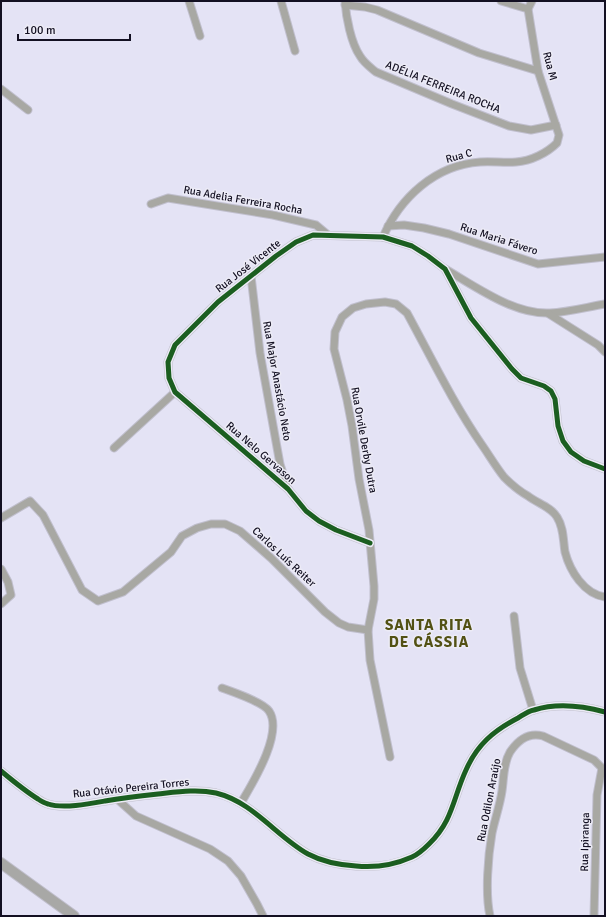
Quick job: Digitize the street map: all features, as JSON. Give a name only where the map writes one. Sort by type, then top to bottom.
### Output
[{"type":"main road","points":[[1,863],[74,916]]},
{"type":"street","points":[[190,1],[200,36]]},
{"type":"street","points":[[281,1],[295,51]]},
{"type":"street","points":[[501,1],[528,9],[532,1]]},
{"type":"street","points":[[345,3],[377,10],[479,53],[538,71]]},
{"type":"street","name":"ADÉLIA FERREIRA ROCHA","points":[[345,3],[354,44],[366,65],[376,72],[509,126],[531,130],[556,125]]},
{"type":"street","name":"Rua M","points":[[528,9],[538,71],[559,135]]},
{"type":"street","points":[[1,89],[28,110]]},
{"type":"street","name":"Rua C","points":[[383,237],[396,213],[410,194],[442,172],[479,162],[516,162],[526,160],[553,147],[559,140],[559,135]]},
{"type":"street","name":"Rua Adelia Ferreira Rocha","points":[[151,204],[168,198],[273,215],[316,225],[328,235]]},
{"type":"street","name":"Rua Maria Fávero","points":[[388,226],[404,224],[449,234],[538,264],[605,257]]},
{"type":"street","name":"Rua José Vicente","points":[[169,378],[168,362],[175,345],[218,302],[296,242],[313,235],[383,237],[412,246],[445,269]]},
{"type":"street","points":[[445,269],[512,306],[524,310],[549,314],[605,304]]},
{"type":"street","points":[[445,269],[471,318],[512,369],[521,378],[544,386],[551,391],[555,399],[558,426],[563,441],[571,452],[584,461],[605,469]]},
{"type":"street","name":"Rua Major Anastácio Neto","points":[[251,276],[260,353],[280,464],[288,489]]},
{"type":"street","name":"Rua Orvile Derby Dutra","points":[[390,757],[370,660],[368,630],[374,593],[367,516],[359,479],[352,426],[334,349],[335,332],[342,317],[353,308],[366,304],[384,302],[396,304],[406,313],[468,425],[504,477],[528,497],[548,508],[557,515],[562,527],[565,552],[569,564],[582,586],[592,593],[605,597]]},
{"type":"street","points":[[549,314],[598,345],[605,352]]},
{"type":"street","name":"Rua Nelo Gervason","points":[[169,378],[175,392],[288,489],[306,511],[319,521],[336,530],[370,543]]},
{"type":"street","points":[[114,448],[175,392]]},
{"type":"street","name":"Carlos Luís Reiter","points":[[1,518],[30,501],[43,515],[82,590],[98,601],[123,592],[171,552],[182,536],[197,528],[211,524],[225,524],[240,531],[266,554],[325,612],[339,623],[348,627],[368,630]]},
{"type":"street","points":[[1,569],[8,582],[11,595],[1,604]]},
{"type":"street","points":[[514,616],[520,668],[533,710]]},
{"type":"street","points":[[222,688],[262,705],[269,710],[272,717],[273,728],[269,750],[261,769],[241,803]]},
{"type":"street","name":"Rua Otávio Pereira Torres","points":[[1,771],[21,788],[47,804],[67,806],[86,805],[117,799],[191,791],[212,792],[224,795],[241,803],[308,854],[323,861],[344,866],[372,868],[384,866],[413,856],[423,850],[435,838],[443,829],[449,818],[466,770],[479,748],[502,726],[533,710],[565,706],[584,707],[605,712]]},
{"type":"street","name":"Rua Odilon Araújo","points":[[490,916],[488,891],[492,833],[502,791],[505,768],[511,751],[523,739],[530,735],[536,734],[594,760],[604,769]]},
{"type":"street","name":"Rua Ipiranga","points":[[594,916],[597,795],[604,769]]},
{"type":"street","points":[[117,799],[136,816],[210,849],[228,861],[241,876],[262,916]]},
{"type":"cycle path","points":[[370,543],[336,530],[319,521],[306,511],[288,489],[175,392],[169,378],[168,362],[175,345],[218,302],[276,256],[296,242],[313,235],[383,237],[412,246],[445,269],[471,318],[512,369],[521,378],[544,386],[551,391],[555,399],[558,426],[563,441],[571,452],[584,461],[605,469]]},
{"type":"cycle path","points":[[1,771],[19,786],[44,803],[61,806],[76,806],[125,798],[180,792],[202,791],[216,793],[229,797],[241,804],[296,847],[314,857],[344,865],[363,867],[378,866],[398,862],[415,856],[437,835],[448,818],[470,761],[481,746],[501,728],[528,712],[542,708],[570,706],[605,712]]},
{"type":"district","name":"SANTA RITA DE CÁSSIA","points":[[429,634]]}]
